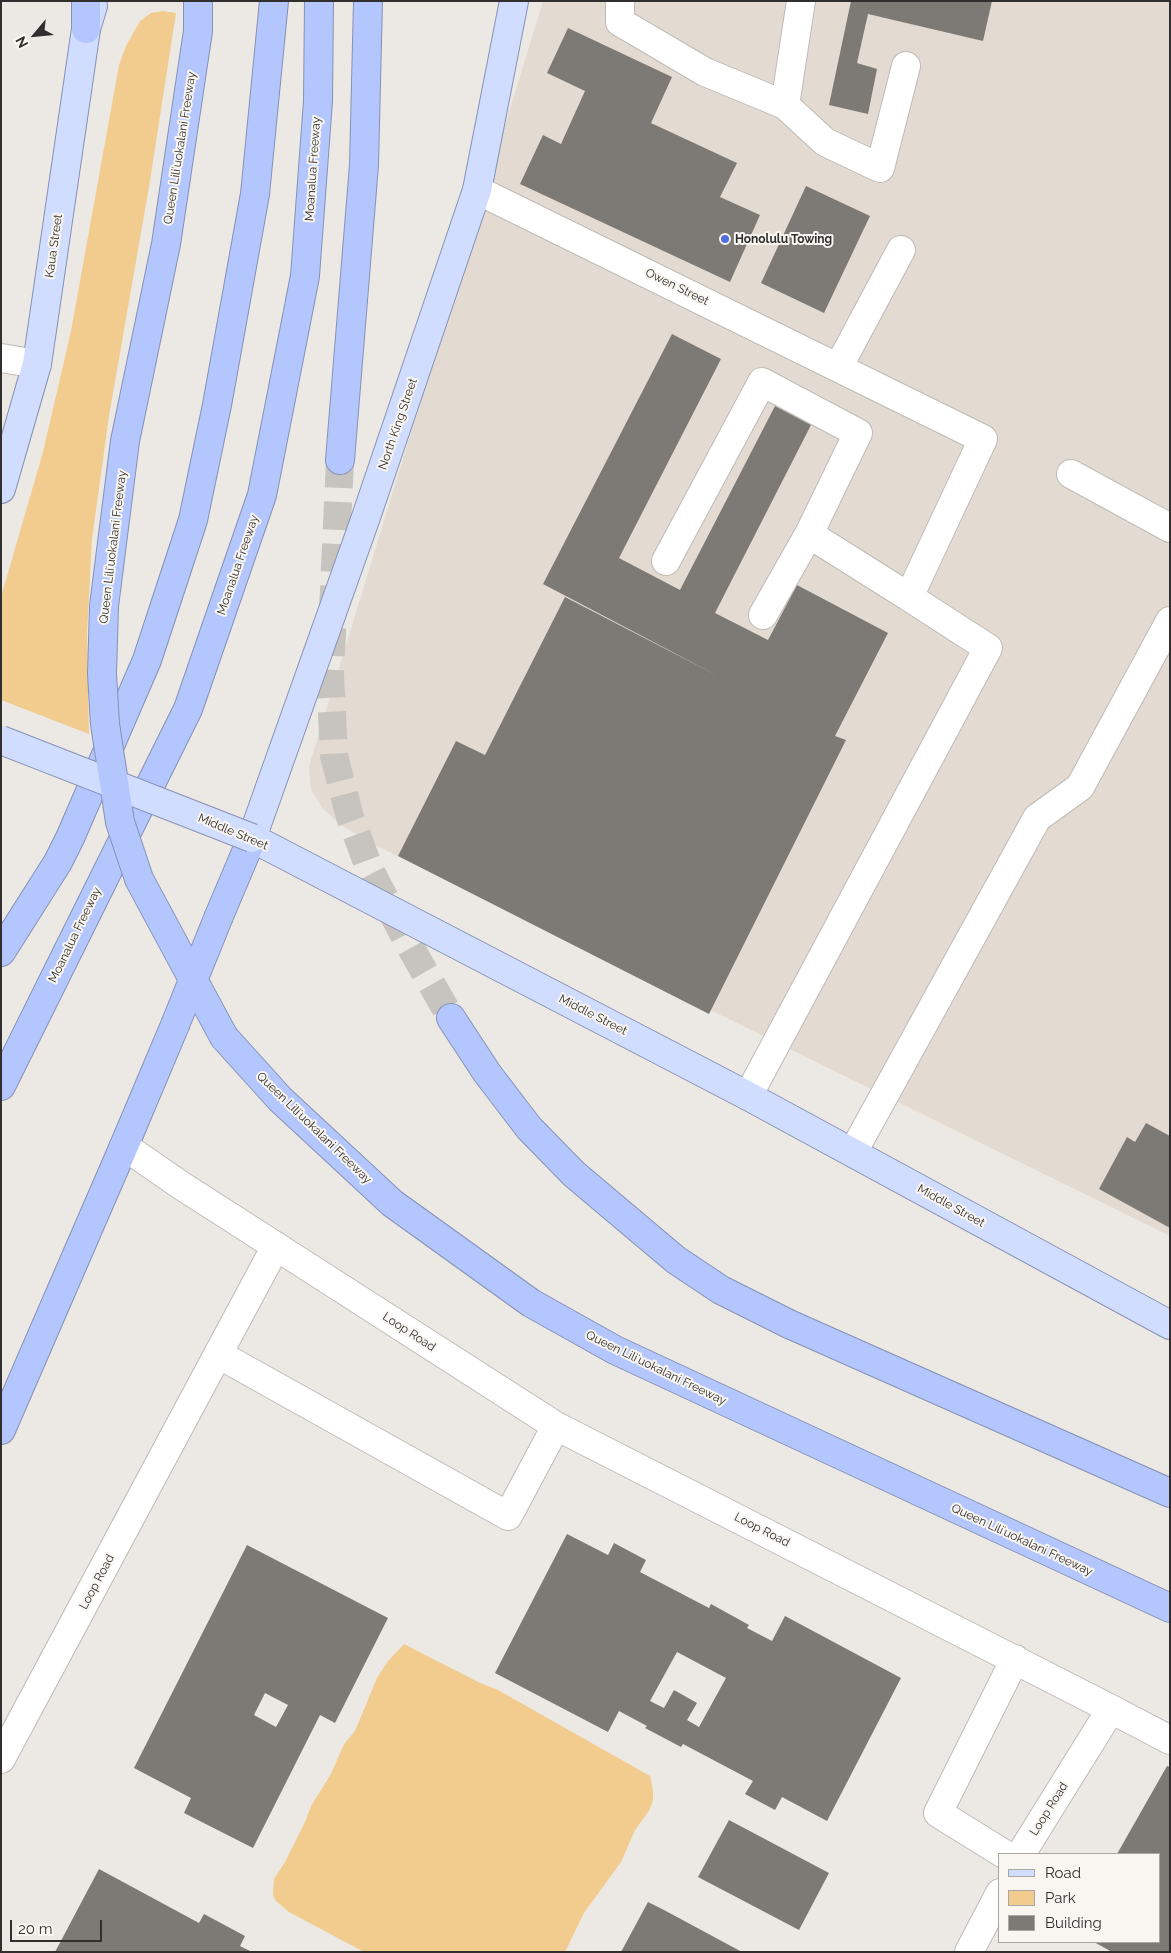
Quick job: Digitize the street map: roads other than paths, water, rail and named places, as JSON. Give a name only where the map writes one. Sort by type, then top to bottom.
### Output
[{"type":"highway","points":[[86,1],[86,29]]},
{"type":"highway","name":"Queen Liliʻuokalani Freeway","points":[[198,1],[198,31],[166,244],[125,441],[104,606],[102,674],[105,724],[120,822],[139,879],[224,1037],[280,1098],[392,1202],[531,1303],[614,1350],[1170,1608]]},
{"type":"highway","points":[[1,952],[58,862],[70,838],[147,660],[193,520],[217,405],[255,194],[274,1]]},
{"type":"highway","name":"Moanalua Freeway","points":[[1,1086],[188,709],[262,495],[305,276],[318,101],[319,1]]},
{"type":"highway","points":[[340,460],[364,166],[368,1]]},
{"type":"highway","points":[[1,1430],[175,1026],[218,916],[252,838]]},
{"type":"highway","points":[[451,1018],[487,1073],[528,1128],[574,1174],[624,1218],[683,1265],[722,1290],[788,1324],[1170,1493]]},
{"type":"main road","name":"Kaua Street","points":[[1,489],[37,364],[86,29],[92,7],[97,1]]},
{"type":"main road","name":"North King Street","points":[[252,838],[366,517],[477,190],[514,2]]},
{"type":"main road","name":"Middle Street","points":[[1,740],[252,838],[748,1096],[1170,1325]]},
{"type":"street","points":[[620,1],[620,22],[705,72],[785,105],[825,142],[880,168],[906,66]]},
{"type":"street","points":[[785,105],[801,1]]},
{"type":"street","name":"Owen Street","points":[[477,190],[876,384],[983,439],[909,597]]},
{"type":"street","points":[[839,366],[901,250]]},
{"type":"street","points":[[1,358],[37,364]]},
{"type":"street","points":[[666,561],[762,382],[858,433],[809,534],[763,616]]},
{"type":"street","points":[[1071,474],[1170,528]]},
{"type":"street","points":[[748,1096],[988,648],[809,534]]},
{"type":"street","points":[[853,1152],[1037,818],[1080,787],[1170,621]]},
{"type":"street","name":"Loop Road","points":[[124,1146],[556,1426],[1111,1709],[1022,1853]]},
{"type":"street","name":"Loop Road","points":[[1,1759],[276,1246]]},
{"type":"street","points":[[218,1354],[508,1516],[556,1426]]},
{"type":"street","points":[[1002,1853],[938,1813],[1015,1659]]},
{"type":"street","points":[[1111,1709],[1170,1740]]},
{"type":"street","points":[[969,1952],[998,1897]]},
{"type":"tunnel","points":[[340,460],[330,674],[334,756],[350,817],[370,870],[408,943],[451,1018]]},
{"type":"place","name":"Honolulu Towing","points":[[725,239]]}]
